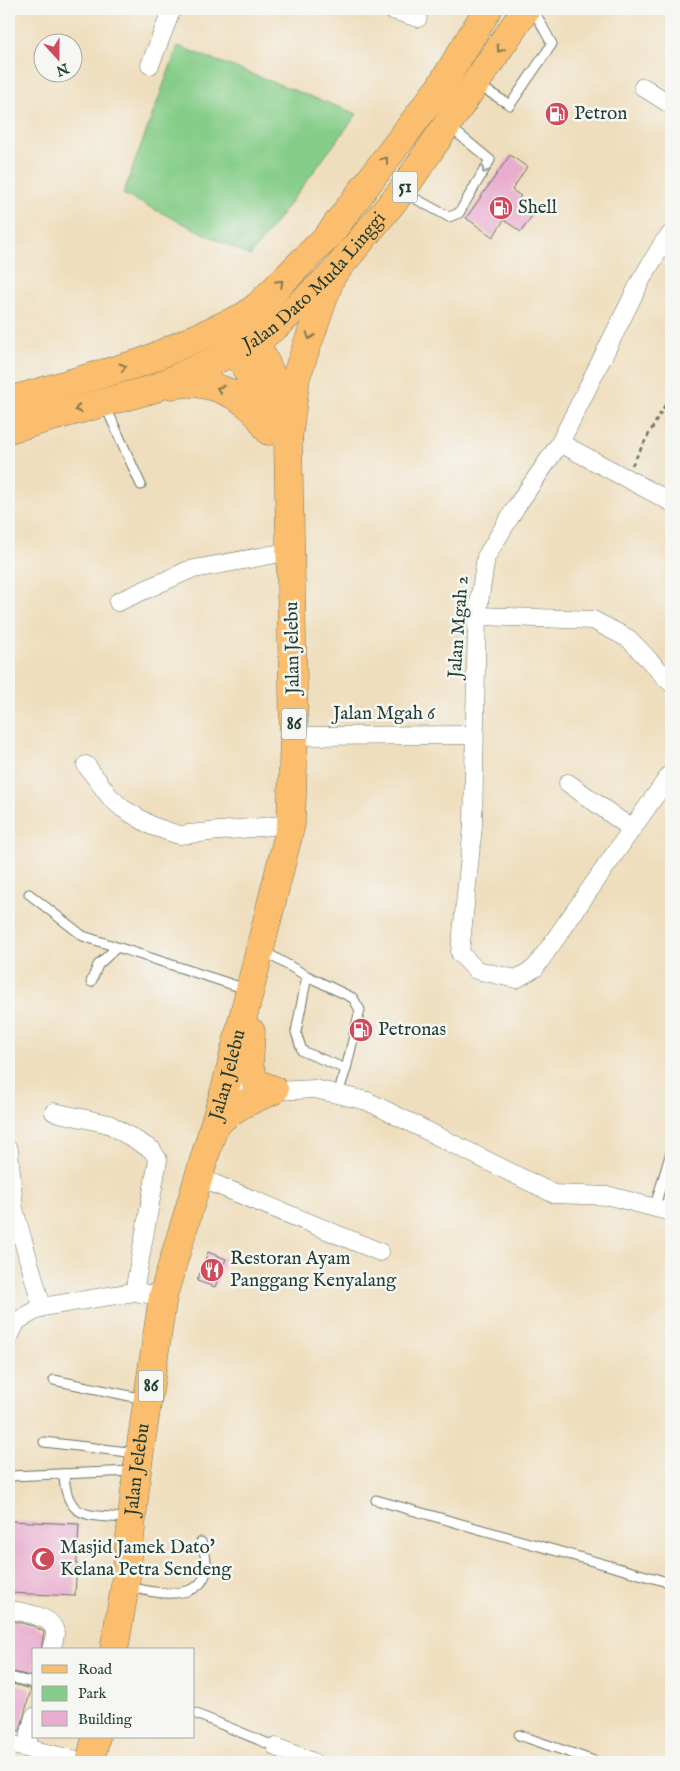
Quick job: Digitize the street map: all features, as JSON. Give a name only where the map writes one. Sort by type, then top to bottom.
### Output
[{"type":"main road","name":"Jalan Dato Muda Linggi","points":[[9,401],[143,362],[235,321],[259,305],[328,236],[440,88],[488,9]]},
{"type":"main road","name":"Jalan Dato Muda Linggi","points":[[9,429],[153,389],[247,345],[276,326],[333,274],[402,191],[477,84],[526,9]]},
{"type":"main road","points":[[153,389],[180,383],[206,385],[232,394],[254,410],[279,435],[296,377],[333,274]]},
{"type":"main road","name":"Jalan Jelebu","points":[[114,1648],[125,1586],[131,1518],[163,1296],[226,1086],[291,824],[294,736],[290,496],[279,435],[276,386],[247,345],[235,321]]},
{"type":"main road","points":[[254,968],[249,1067],[256,1083],[274,1090]]},
{"type":"main road","points":[[213,1128],[222,1116],[240,1105],[274,1090]]},
{"type":"main road","points":[[90,1762],[96,1738]]},
{"type":"street","points":[[150,65],[172,9]]},
{"type":"street","points":[[389,9],[418,18]]},
{"type":"street","points":[[644,87],[671,105]]},
{"type":"street","name":"Jalan Mgah 2","points":[[632,829],[535,968],[516,979],[476,970],[460,953],[473,826],[477,616],[486,557],[516,507],[560,443],[641,280],[663,243],[671,234]]},
{"type":"street","points":[[560,443],[671,502]]},
{"type":"street","points":[[118,602],[189,570],[292,551]]},
{"type":"street","points":[[477,616],[593,620],[629,639],[671,683]]},
{"type":"street","name":"Jalan Mgah 6","points":[[294,736],[474,735]]},
{"type":"street","points":[[86,765],[122,808],[152,826],[179,835],[291,824]]},
{"type":"street","points":[[568,783],[632,829],[671,773]]},
{"type":"street","points":[[226,1086],[256,1092],[315,1089],[367,1101],[554,1194],[610,1196],[663,1209]]},
{"type":"street","points":[[54,1112],[109,1124],[152,1150],[158,1160],[134,1292]]},
{"type":"street","points":[[9,1150],[14,1209],[42,1308]]},
{"type":"street","points":[[198,1177],[380,1252]]},
{"type":"street","points":[[9,1337],[17,1321],[42,1308],[134,1292],[163,1296]]},
{"type":"street","points":[[9,1609],[45,1619],[53,1626],[55,1634],[52,1648]]},
{"type":"street","points":[[32,1720],[17,1746],[84,1762]]},
{"type":"street","points":[[276,1747],[313,1762]]},
{"type":"lane","points":[[477,84],[510,105],[552,44],[533,9]]},
{"type":"lane","points":[[402,191],[449,217],[459,213],[490,160],[448,125]]},
{"type":"lane","points":[[104,402],[141,485]]},
{"type":"lane","points":[[29,894],[83,936],[116,948],[307,976],[353,998],[360,1010],[338,1094]]},
{"type":"lane","points":[[91,982],[98,965],[116,948]]},
{"type":"lane","points":[[307,976],[296,1032],[302,1051],[346,1069]]},
{"type":"lane","points":[[663,1209],[671,1152]]},
{"type":"lane","points":[[54,1380],[149,1400]]},
{"type":"lane","points":[[44,1442],[139,1462]]},
{"type":"lane","points":[[9,1476],[64,1474],[139,1462]]},
{"type":"lane","points":[[64,1474],[65,1490],[71,1506],[86,1515],[131,1518]]},
{"type":"lane","points":[[376,1500],[671,1584]]},
{"type":"lane","points":[[125,1586],[149,1592],[176,1593],[196,1589],[205,1579],[207,1559],[201,1542]]},
{"type":"lane","points":[[9,1677],[32,1683]]},
{"type":"lane","points":[[195,1713],[276,1747]]},
{"type":"lane","points":[[519,1735],[597,1762]]},
{"type":"path","points":[[625,478],[671,394]]},
{"type":"green space","points":[[178,46],[357,114],[250,256],[123,194]]},
{"type":"building","points":[[510,155],[527,167],[512,190],[521,196],[519,198],[536,210],[521,232],[504,220],[493,237],[466,218]]},
{"type":"building","name":"Restoran Ayam Panggang Kenyalang","points":[[208,1252],[226,1259],[215,1287],[197,1281]]},
{"type":"building","name":"Masjid Jamek Dato' Kelana Petra Sendeng","points":[[9,1521],[79,1524],[75,1596],[9,1593]]},
{"type":"building","points":[[9,1620],[33,1626],[44,1632],[41,1648],[32,1648],[32,1677],[9,1671]]},
{"type":"building","points":[[9,1683],[31,1689],[20,1731],[9,1729]]},
{"type":"place","name":"Petron","points":[[557,114]]},
{"type":"place","name":"Shell","points":[[501,208]]},
{"type":"place","name":"Petronas","points":[[361,1030]]},
{"type":"place","name":"Restoran Ayam Panggang Kenyalang","points":[[212,1270]]},
{"type":"place","name":"Masjid Jamek Dato' Kelana Petra Sendeng","points":[[43,1559]]}]
